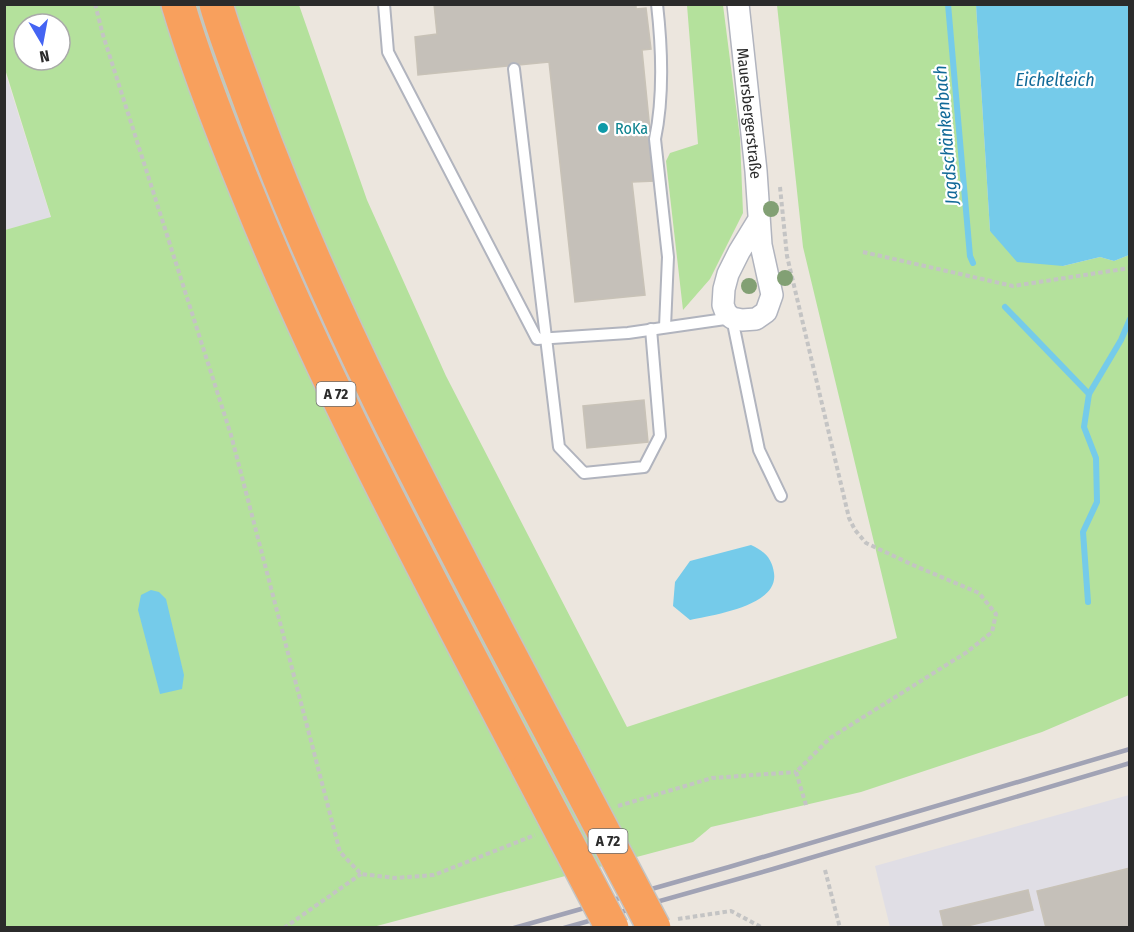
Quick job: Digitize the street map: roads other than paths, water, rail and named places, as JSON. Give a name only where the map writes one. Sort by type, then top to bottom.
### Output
[{"type":"highway","name":"A 72","points":[[178,4],[235,163],[294,305],[396,516],[612,927]]},
{"type":"highway","name":"A 72","points":[[219,9],[269,153],[324,285],[404,452],[563,755],[665,923]]},
{"type":"street","name":"Mauersbergerstraße","points":[[732,318],[742,320],[756,318],[766,312],[772,295],[758,221],[756,171],[738,4]]},
{"type":"street","points":[[732,318],[726,313],[723,305],[728,274],[738,252],[758,221]]},
{"type":"lane","points":[[384,4],[388,52],[537,339],[628,333],[732,318],[759,450],[781,496]]},
{"type":"lane","points":[[657,4],[661,41],[658,123],[655,139],[668,257],[665,327]]},
{"type":"lane","points":[[514,69],[560,447],[584,473],[644,467],[660,436],[651,329]]},
{"type":"water","name":"Eichelteich","points":[[976,5],[1129,5],[1129,255],[1114,261],[1100,257],[1063,266],[1017,262],[990,231]]},
{"type":"water","points":[[751,545],[767,556],[773,568],[773,584],[766,594],[756,601],[728,612],[690,620],[673,606],[675,582],[690,561]]},
{"type":"water","points":[[151,590],[159,592],[166,599],[184,675],[182,689],[160,694],[138,610],[141,595]]},
{"type":"waterway","name":"Jagdschänkenbach","points":[[948,4],[970,256],[973,263]]},
{"type":"waterway","name":"Jagdschänkenbach","points":[[1005,307],[1089,394]]},
{"type":"waterway","points":[[1088,602],[1083,532],[1097,502],[1096,458],[1084,427],[1089,394],[1121,340],[1130,319]]},
{"type":"railway","points":[[514,928],[1130,749]]},
{"type":"railway","points":[[564,928],[773,869],[1130,763]]},
{"type":"place","name":"RoKa","points":[[603,128]]}]
